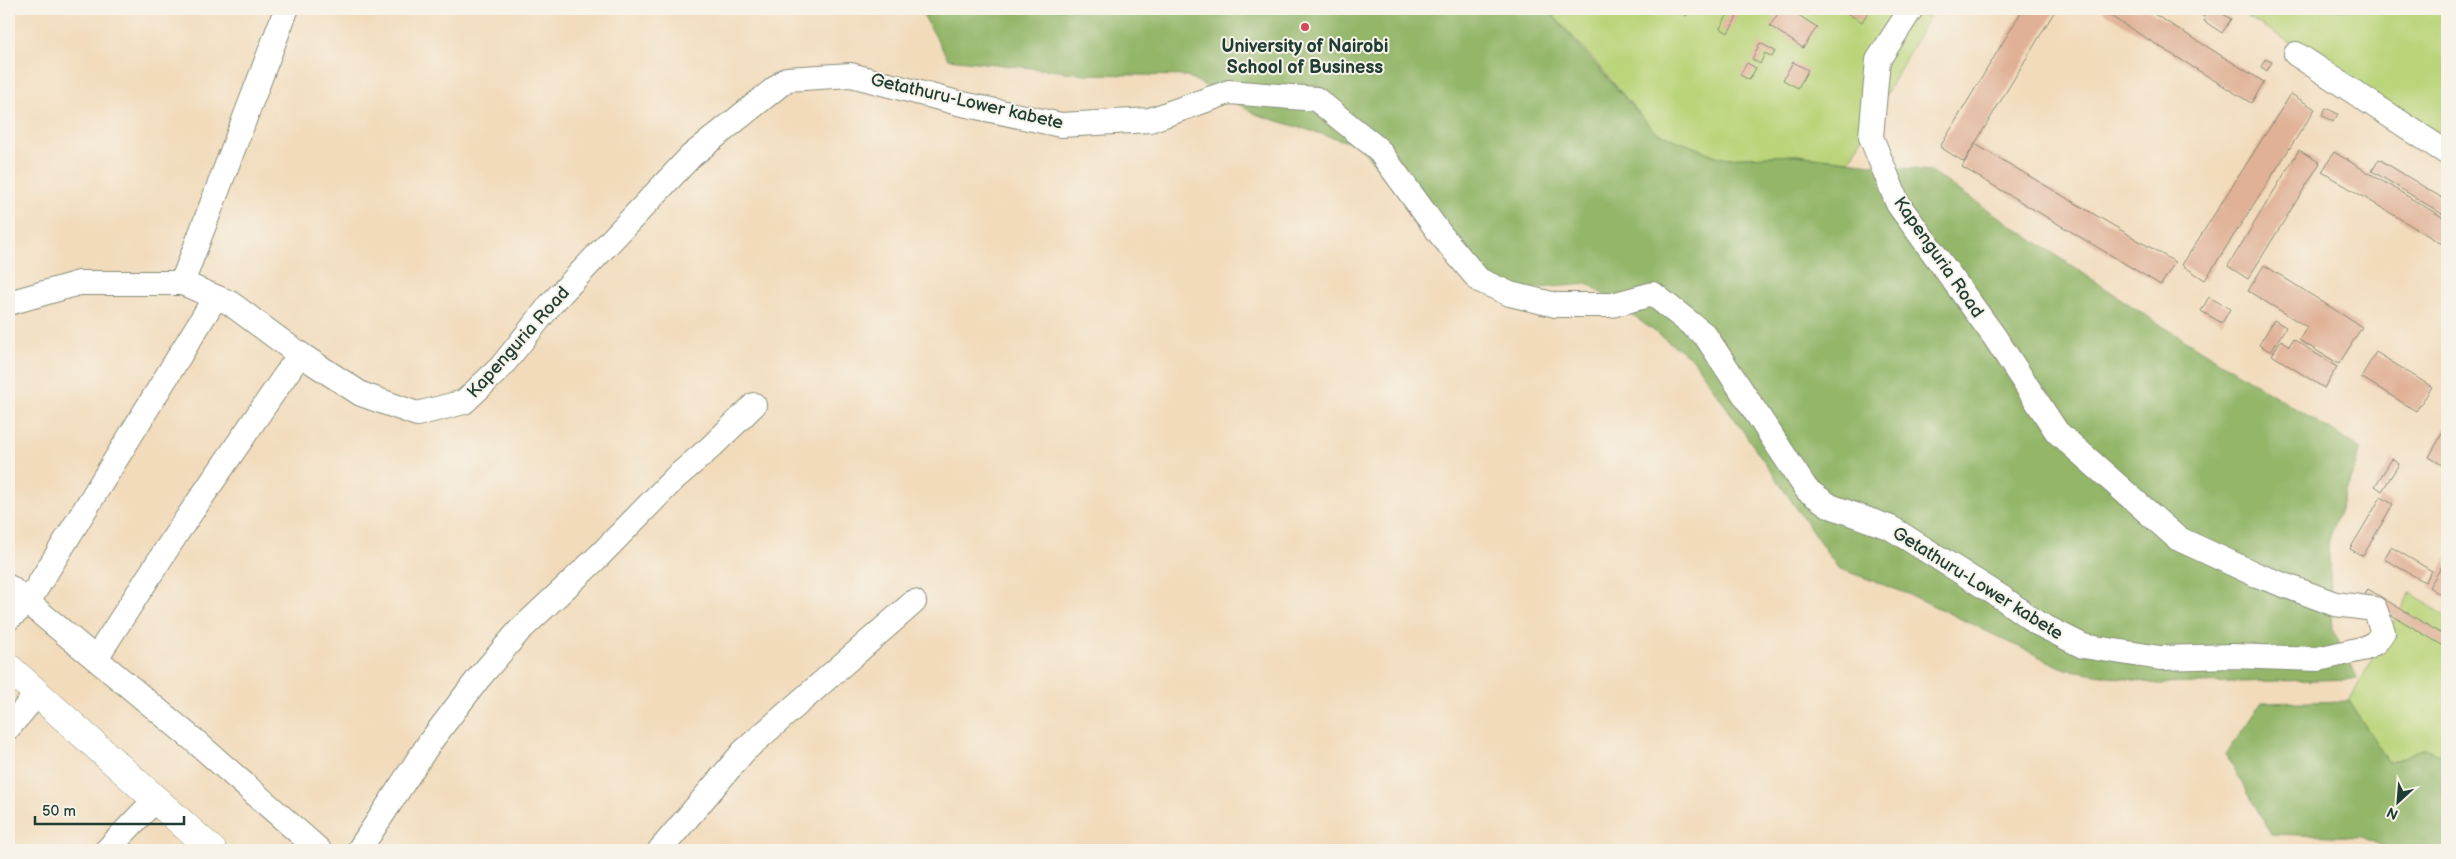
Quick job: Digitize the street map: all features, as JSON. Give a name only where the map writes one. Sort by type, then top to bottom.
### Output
[{"type":"main road","points":[[9,668],[212,850]]},
{"type":"street","name":"Kapenguria Road","points":[[1911,9],[1878,60],[1871,137],[1898,204],[1994,336]]},
{"type":"street","points":[[182,283],[286,10]]},
{"type":"street","points":[[2296,54],[2447,153]]},
{"type":"street","name":"Getathuru-Lower kabete","points":[[755,104],[787,79],[851,75],[958,103],[1061,125],[1150,120],[1229,92],[1316,99],[1378,150],[1441,235],[1479,280],[1510,294],[1556,304],[1612,305],[1653,294],[1705,335],[1807,490],[1830,506],[1892,528],[2004,599],[2037,623],[2083,646],[2160,658],[2232,656],[2318,659],[2366,648],[2376,642],[2383,632],[2375,609],[2335,604],[2257,575],[2177,538],[2057,432],[1994,336]]},
{"type":"street","name":"Kapenguria Road","points":[[9,303],[79,283],[182,283],[230,304],[300,354],[361,394],[417,414],[464,402],[501,367],[551,304],[692,156],[755,104]]},
{"type":"street","points":[[9,618],[28,602],[215,298]]},
{"type":"street","points":[[96,658],[179,530],[300,354]]},
{"type":"street","points":[[359,850],[430,742],[478,679],[513,638],[675,478],[711,447],[754,405]]},
{"type":"street","points":[[9,587],[195,741],[318,850]]},
{"type":"street","points":[[660,850],[744,752],[914,602]]},
{"type":"street","points":[[9,727],[38,693]]},
{"type":"street","points":[[107,850],[156,799]]},
{"type":"green space","points":[[920,9],[1547,9],[1654,131],[1721,158],[1796,155],[1930,171],[2156,322],[2361,449],[2328,543],[2333,631],[2358,679],[2158,684],[2065,669],[1911,595],[1838,568],[1693,359],[1589,284],[1487,292],[1358,145],[1258,115],[1187,76],[1086,74],[948,59]]},
{"type":"green space","points":[[1547,9],[1933,9],[1849,161],[1796,155],[1721,158],[1654,131],[1587,52]]},
{"type":"green space","points":[[2235,9],[2447,9],[2447,138]]},
{"type":"green space","points":[[2410,593],[2447,617],[2447,757],[2425,748],[2389,763],[2349,701]]},
{"type":"green space","points":[[2349,701],[2389,763],[2425,748],[2447,757],[2447,850],[2392,850],[2362,837],[2271,834],[2226,754],[2261,703]]},
{"type":"building","points":[[1680,9],[1690,9],[1691,10],[1686,16]]},
{"type":"building","points":[[1781,9],[1789,9],[1817,27],[1803,48],[1770,26]]},
{"type":"building","points":[[1840,9],[1870,9],[1862,22]]},
{"type":"building","points":[[2023,9],[2056,9],[1964,162],[1940,147]]},
{"type":"building","points":[[2099,9],[2146,9],[2264,82],[2251,103]]},
{"type":"building","points":[[2191,9],[2215,9],[2231,19],[2222,33],[2204,21],[2206,18]]},
{"type":"building","points":[[1730,11],[1738,15],[1728,33],[1720,28]]},
{"type":"building","points":[[1760,43],[1775,51],[1772,57],[1765,53],[1760,64],[1752,59]]},
{"type":"building","points":[[2265,59],[2272,62],[2267,71],[2261,67]]},
{"type":"building","points":[[1793,62],[1808,70],[1798,88],[1783,80]]},
{"type":"building","points":[[1747,63],[1756,68],[1749,80],[1740,75]]},
{"type":"building","points":[[2291,94],[2315,109],[2205,280],[2182,265]]},
{"type":"building","points":[[2326,108],[2338,114],[2333,122],[2322,115]]},
{"type":"building","points":[[1975,144],[2175,262],[2161,285],[1962,167]]},
{"type":"building","points":[[2299,150],[2320,163],[2248,279],[2228,266]]},
{"type":"building","points":[[2334,152],[2447,220],[2447,236],[2442,244],[2322,172]]},
{"type":"building","points":[[2379,159],[2447,201],[2447,209],[2444,215],[2372,171]]},
{"type":"building","points":[[2264,265],[2362,327],[2339,364],[2299,340],[2307,327],[2248,291]]},
{"type":"building","points":[[2209,297],[2230,309],[2222,323],[2201,311]]},
{"type":"building","points":[[2274,320],[2286,327],[2271,352],[2259,345]]},
{"type":"building","points":[[2293,339],[2337,367],[2324,388],[2272,355],[2281,340],[2289,346]]},
{"type":"building","points":[[2376,352],[2432,387],[2416,411],[2361,377]]},
{"type":"building","points":[[2447,425],[2447,468],[2429,457]]},
{"type":"building","points":[[2392,459],[2399,464],[2382,491],[2375,486]]},
{"type":"building","points":[[2381,497],[2393,504],[2363,556],[2350,549]]},
{"type":"building","points":[[2391,547],[2432,571],[2425,582],[2384,559]]},
{"type":"building","points":[[2447,558],[2447,599],[2429,587]]},
{"type":"building","points":[[2368,589],[2447,637],[2447,648],[2363,598]]},
{"type":"place","name":"University of Nairobi School of Business","points":[[1305,27]]}]
